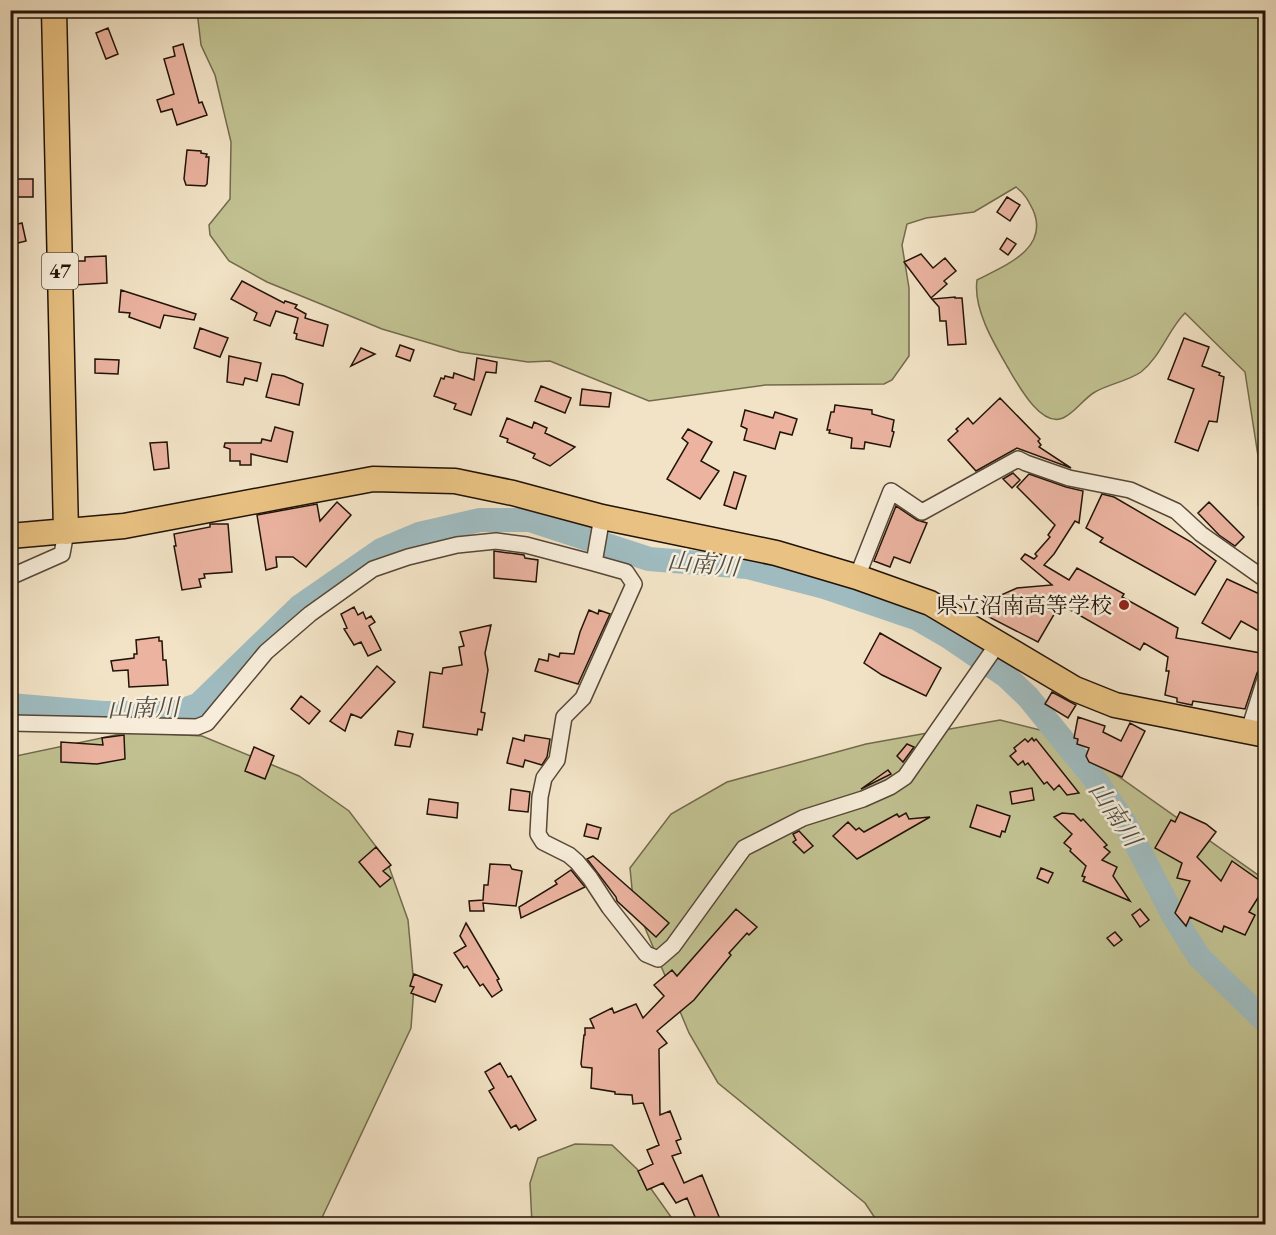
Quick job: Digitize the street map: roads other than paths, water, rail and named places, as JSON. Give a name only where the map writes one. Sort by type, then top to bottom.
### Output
[{"type":"main road","name":"47","points":[[54,10],[66,532]]},
{"type":"main road","points":[[10,536],[124,526],[373,479],[455,481],[513,492],[601,525],[776,552],[857,577],[930,603],[996,646],[1075,689],[1115,705],[1257,733]]},
{"type":"street","points":[[857,577],[891,490],[922,512],[1018,459],[1069,478],[1130,490],[1176,512],[1201,534],[1266,580]]},
{"type":"street","points":[[594,561],[601,525]]},
{"type":"street","points":[[10,577],[62,554],[66,532]]},
{"type":"street","points":[[10,723],[197,727],[207,723],[266,652],[310,614],[374,569],[408,557],[458,545],[496,541],[526,545],[594,561],[626,572],[634,584],[583,698],[564,717],[557,760],[544,778],[540,797],[538,834],[543,842],[569,855],[577,862],[646,954],[658,958],[673,946],[744,848],[803,818],[863,798],[890,787],[905,777],[996,646]]},
{"type":"street","points":[[1257,733],[1266,676]]},
{"type":"waterway","name":"山南川","points":[[10,705],[103,713],[174,713],[198,705],[300,606],[381,550],[419,534],[480,520],[530,520],[649,559],[747,567],[824,587],[918,619],[1006,676],[1028,697],[1097,782],[1125,823],[1174,917],[1199,957],[1266,1022]]},
{"type":"place","name":"県立沼南高等学校","points":[[1124,605]]}]
